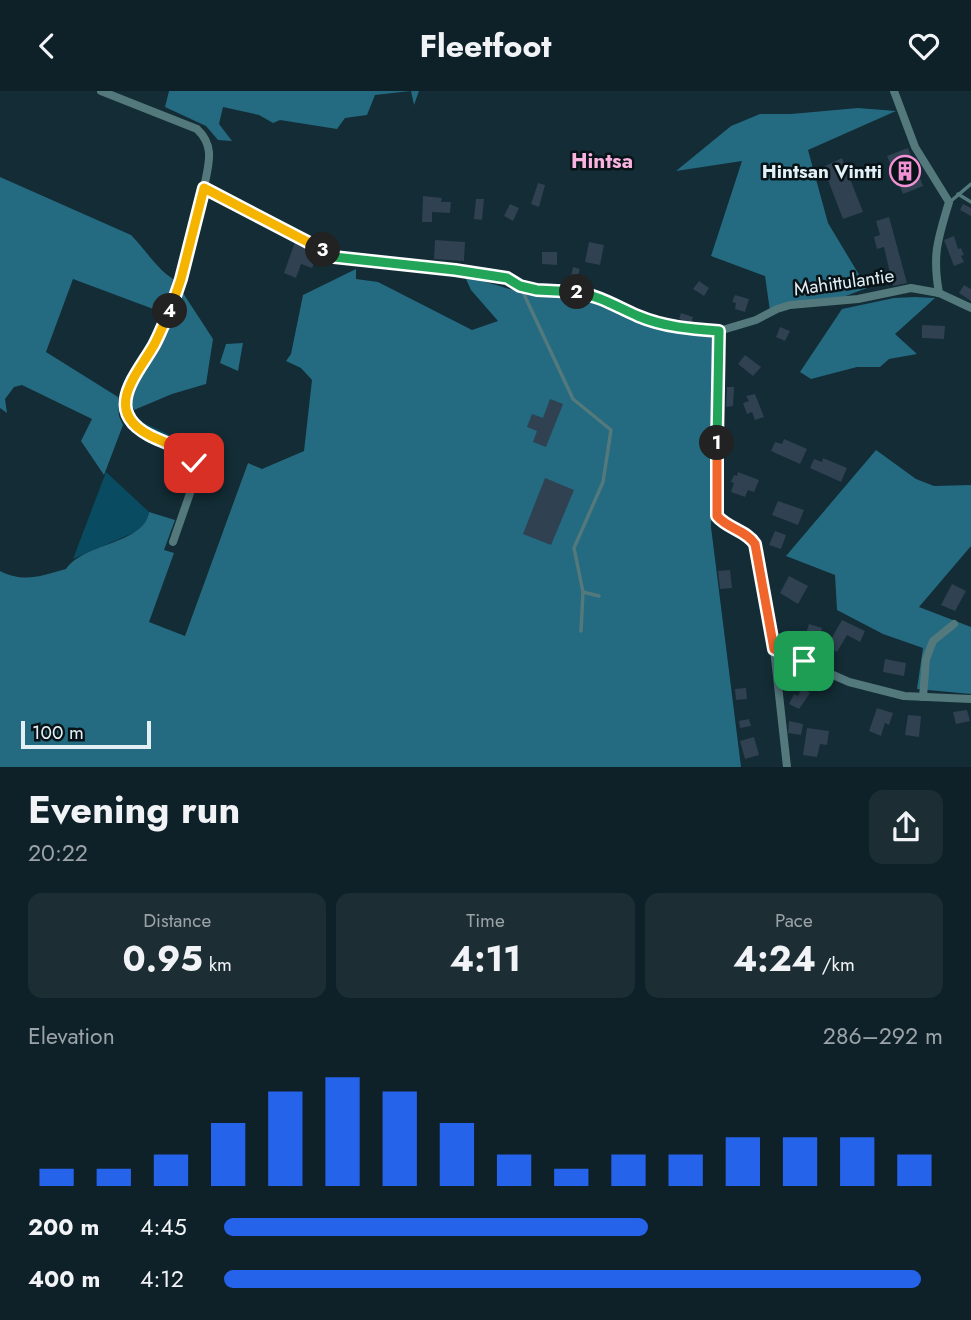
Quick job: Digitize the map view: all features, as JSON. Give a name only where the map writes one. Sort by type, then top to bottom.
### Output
[{"type":"street","points":[[101,91],[197,129],[206,138],[210,152],[204,188],[172,305],[154,344],[125,392],[126,408],[132,422],[145,433],[184,451],[195,466],[196,476],[173,542]]},
{"type":"street","points":[[894,91],[915,147],[949,202],[934,257],[939,293]]},
{"type":"street","name":"Mahittulantie","points":[[204,188],[334,257],[507,278],[520,286],[592,295],[657,323],[684,329],[719,331],[756,320],[790,305],[848,301],[911,288],[939,293],[971,308]]},
{"type":"street","points":[[719,331],[717,516],[723,523],[747,534],[755,544],[774,649],[787,767]]},
{"type":"street","points":[[923,697],[926,659],[933,641],[954,624]]},
{"type":"street","points":[[774,649],[849,682],[904,696],[971,699]]},
{"type":"lane","points":[[949,202],[971,184]]},
{"type":"lane","points":[[958,194],[971,202]]},
{"type":"lane","points":[[520,286],[573,399],[611,430],[603,482],[574,548],[583,592],[581,631]]},
{"type":"lane","points":[[583,592],[598,596]]},
{"type":"shaded area","points":[[169,91],[411,91],[375,95],[367,115],[345,118],[337,129],[280,120],[273,123],[259,115],[223,107],[219,124],[232,141],[218,140],[206,126],[165,107]]},
{"type":"shaded area","points":[[411,91],[419,91],[414,105]]},
{"type":"shaded area","points":[[858,108],[896,111],[808,150],[828,223],[867,288],[843,297],[770,311],[765,276],[711,256],[742,161],[676,171],[731,126],[760,114]]},
{"type":"shaded area","points":[[0,177],[131,235],[173,279],[164,313],[73,279],[46,352],[118,397],[119,416],[123,425],[104,475],[81,441],[92,419],[22,385],[14,387],[5,399],[7,413],[0,408]]},
{"type":"shaded area","points":[[356,269],[356,279],[378,282],[472,330],[498,321],[471,290],[465,277],[536,296],[597,301],[631,319],[662,329],[683,333],[715,333],[711,527],[741,767],[0,767],[0,571],[25,577],[66,569],[86,553],[137,531],[145,523],[149,512],[175,520],[164,550],[174,553],[149,622],[185,636],[248,463],[262,469],[304,451],[312,380],[301,368],[286,361],[291,354],[303,295]]},
{"type":"shaded area","points":[[183,293],[213,339],[206,384],[172,394],[134,410],[130,398],[131,387],[160,341]]},
{"type":"shaded area","points":[[894,298],[935,298],[895,334],[917,354],[889,359],[880,367],[857,367],[811,379],[800,372],[842,309]]},
{"type":"shaded area","points":[[243,343],[238,371],[220,363],[226,344]]},
{"type":"shaded area","points":[[140,421],[187,443],[212,449],[202,461],[191,450]]},
{"type":"shaded area","points":[[876,450],[916,479],[934,486],[971,485],[971,546],[919,607],[971,627],[971,694],[917,689],[923,648],[883,634],[837,610],[835,575],[786,556]]},
{"type":"shaded area","points":[[106,472],[149,512],[148,520],[140,530],[73,559]]},
{"type":"building","name":"Hintsan Vintti","points":[[908,148],[923,186],[903,194],[887,156]]},
{"type":"building","points":[[842,158],[863,212],[843,219],[823,167]]},
{"type":"building","points":[[538,183],[545,185],[539,207],[531,204]]},
{"type":"building","points":[[423,196],[451,202],[450,213],[432,212],[432,222],[422,222]]},
{"type":"building","points":[[476,199],[484,199],[482,220],[474,219]]},
{"type":"building","points":[[510,204],[519,208],[513,221],[504,216]]},
{"type":"building","points":[[963,204],[971,208],[971,216],[960,210]]},
{"type":"building","points":[[889,217],[907,283],[893,286],[884,247],[877,249],[874,237],[880,235],[876,221]]},
{"type":"building","points":[[954,236],[958,249],[961,248],[964,255],[961,256],[964,262],[954,266],[944,240]]},
{"type":"building","points":[[435,240],[465,242],[464,261],[434,259]]},
{"type":"building","points":[[295,242],[318,252],[312,268],[301,264],[296,278],[284,273]]},
{"type":"building","points":[[589,242],[604,245],[600,265],[585,262]]},
{"type":"building","points":[[542,252],[557,252],[557,265],[542,264]]},
{"type":"building","points":[[573,267],[580,269],[577,278],[571,276]]},
{"type":"building","points":[[699,281],[709,288],[704,296],[693,289]]},
{"type":"building","points":[[964,285],[971,289],[971,301],[959,293]]},
{"type":"building","points":[[735,295],[749,299],[745,312],[735,309],[736,303],[732,302]]},
{"type":"building","points":[[681,313],[693,317],[691,323],[679,319]]},
{"type":"building","points":[[922,325],[945,326],[944,339],[922,338]]},
{"type":"building","points":[[780,327],[790,331],[785,341],[776,337]]},
{"type":"building","points":[[745,355],[761,367],[753,376],[738,364]]},
{"type":"building","points":[[727,387],[734,387],[733,406],[726,407]]},
{"type":"building","points":[[755,394],[764,417],[755,420],[752,412],[747,414],[743,403],[749,401],[746,396]]},
{"type":"building","points":[[550,399],[563,404],[546,447],[533,442],[537,431],[527,427],[532,414],[543,418]]},
{"type":"building","points":[[784,439],[807,449],[800,464],[771,451],[775,442],[782,444]]},
{"type":"building","points":[[823,458],[847,468],[841,482],[810,468],[814,459],[822,462]]},
{"type":"building","points":[[738,472],[759,480],[754,492],[748,490],[745,497],[731,492],[734,483],[731,482]]},
{"type":"building","points":[[545,478],[574,490],[551,545],[523,534]]},
{"type":"building","points":[[778,501],[804,510],[798,525],[772,515]]},
{"type":"building","points":[[775,531],[786,535],[781,549],[769,545]]},
{"type":"building","points":[[730,570],[732,588],[720,589],[718,571]]},
{"type":"building","points":[[789,576],[808,586],[798,604],[780,593]]},
{"type":"building","points":[[952,584],[966,591],[955,611],[941,605]]},
{"type":"building","points":[[842,620],[865,631],[860,642],[847,635],[837,652],[827,646]]},
{"type":"building","points":[[809,624],[822,628],[818,641],[805,636]]},
{"type":"building","points":[[885,659],[906,663],[904,676],[883,672]]},
{"type":"building","points":[[746,688],[747,699],[736,700],[735,689]]},
{"type":"building","points":[[802,688],[810,693],[799,709],[789,704],[794,694],[798,696]]},
{"type":"building","points":[[877,708],[893,713],[889,725],[885,723],[881,736],[869,731]]},
{"type":"building","points":[[967,710],[970,721],[956,724],[953,712]]},
{"type":"building","points":[[908,715],[921,716],[919,737],[905,735]]},
{"type":"building","points":[[749,719],[751,726],[740,728],[739,721]]},
{"type":"building","points":[[789,721],[803,724],[801,735],[788,733]]},
{"type":"building","points":[[807,728],[829,731],[827,745],[820,744],[817,757],[803,755]]},
{"type":"building","points":[[754,737],[759,755],[745,759],[740,741]]},
{"type":"place","name":"Hintsan Vintti","points":[[905,171]]},
{"type":"district","name":"Hintsa","points":[[602,161]]},
{"type":"route","points":[[194,463],[184,451],[145,433],[132,422],[126,408],[125,392],[154,344],[172,305],[204,188],[334,257],[507,278],[520,286],[537,290],[565,290],[592,295],[657,323],[684,329],[719,331],[717,516],[723,523],[747,534],[755,544],[774,649],[804,661]]}]
